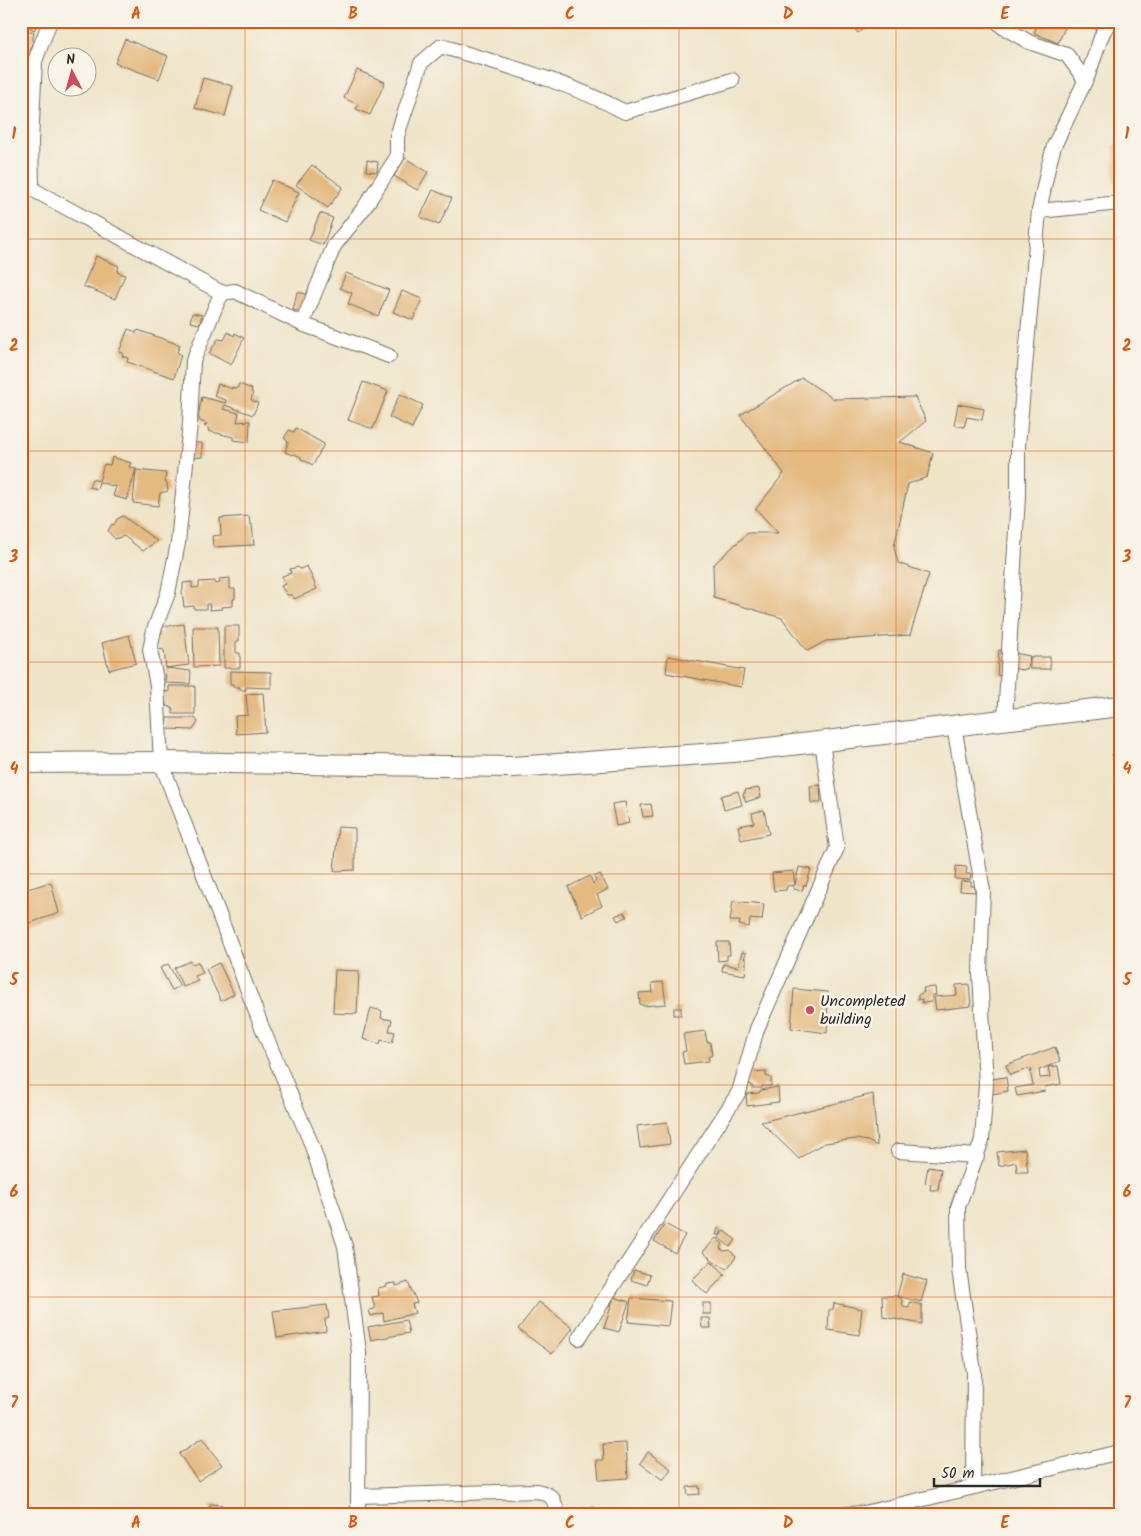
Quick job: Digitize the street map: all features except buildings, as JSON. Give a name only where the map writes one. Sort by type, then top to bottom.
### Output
[{"type":"main road","points":[[21,763],[161,762],[513,767],[734,752],[1120,706]]},
{"type":"street","points":[[50,21],[35,61],[27,186],[222,293],[235,290],[302,324],[389,356]]},
{"type":"street","points":[[996,21],[1029,42],[1067,55],[1085,80]]},
{"type":"street","points":[[1005,720],[1018,506],[1018,445],[1039,211],[1054,146],[1085,80],[1103,32],[1111,21]]},
{"type":"street","points":[[302,324],[334,246],[364,208],[397,157],[397,136],[421,63],[441,46],[551,79],[603,100],[625,112],[732,80]]},
{"type":"street","points":[[1039,211],[1120,203]]},
{"type":"street","points":[[222,293],[216,303],[194,361],[178,543],[168,593],[154,630],[150,650],[157,684],[161,762],[261,1024],[311,1143],[345,1246],[360,1352],[358,1515]]},
{"type":"street","points":[[954,726],[984,891],[980,973],[986,1084],[982,1140],[958,1207],[959,1269],[974,1372],[973,1486]]},
{"type":"street","points":[[578,1338],[739,1092],[757,1029],[837,848],[822,741]]},
{"type":"street","points":[[898,1151],[977,1156]]},
{"type":"street","points":[[830,1515],[865,1512],[1120,1452]]},
{"type":"street","points":[[358,1496],[537,1491],[548,1494],[554,1500],[558,1515]]},
{"type":"place","name":"Uncompleted building","points":[[810,1010]]}]
